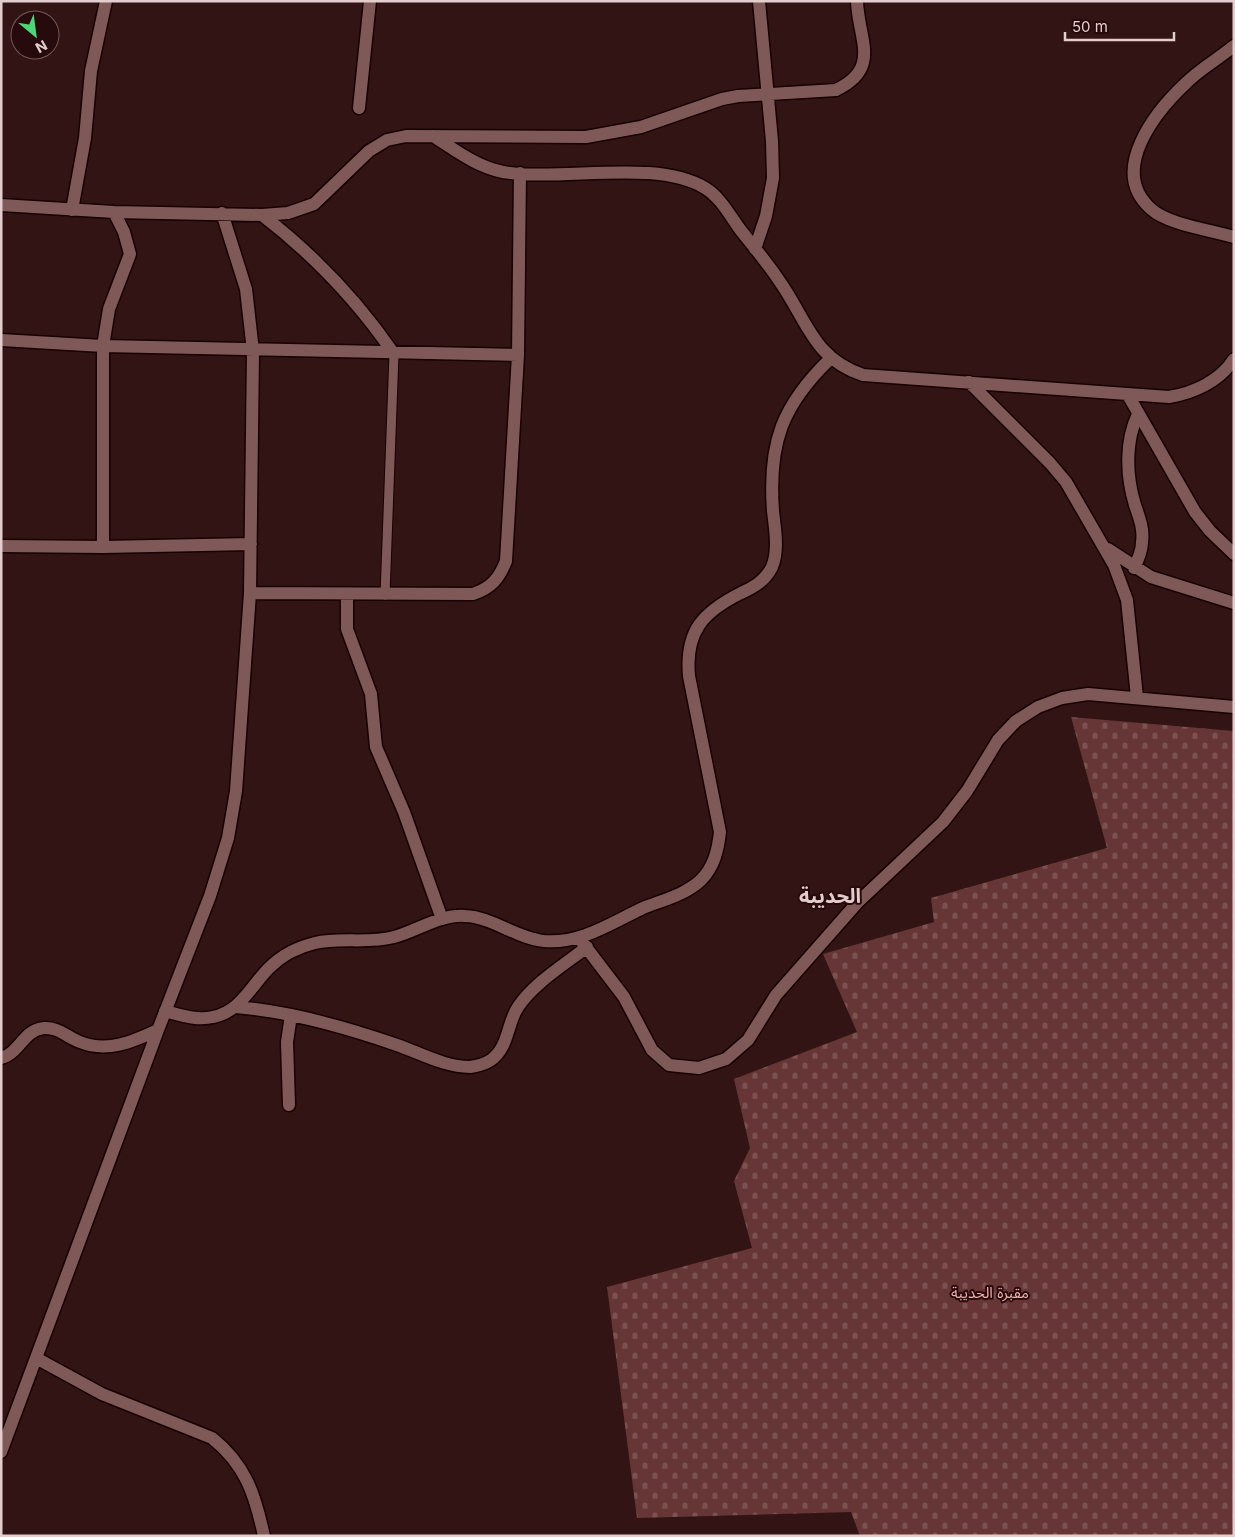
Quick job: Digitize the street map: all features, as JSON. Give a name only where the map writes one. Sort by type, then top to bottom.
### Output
[{"type":"street","points":[[72,210],[85,138],[92,71],[106,1]]},
{"type":"street","points":[[358,108],[370,1]]},
{"type":"street","points":[[755,249],[766,216],[773,178],[759,1]]},
{"type":"street","points":[[1,205],[114,212],[262,215],[288,213],[314,204],[350,167],[387,140],[406,136],[565,139],[594,136],[665,120],[722,99],[738,96],[836,90],[856,76],[862,65],[865,53],[857,1]]},
{"type":"street","points":[[1234,46],[1187,82],[1163,106],[1149,127],[1133,165],[1134,182],[1140,197],[1152,210],[1167,218],[1234,237]]},
{"type":"street","points":[[433,136],[476,163],[504,172],[677,176],[700,186],[720,201],[778,278],[817,343],[831,358],[849,370],[863,374],[1169,397],[1192,392],[1213,380],[1234,359]]},
{"type":"street","points":[[250,593],[473,594],[494,583],[502,573],[506,561],[518,356],[520,173]]},
{"type":"street","points":[[103,547],[103,346],[109,309],[129,262],[130,254],[124,232],[114,212]]},
{"type":"street","points":[[1,1452],[165,1011],[210,896],[228,838],[236,791],[250,593],[253,351],[246,288],[222,213]]},
{"type":"street","points":[[262,215],[307,251],[348,292],[394,354]]},
{"type":"street","points":[[1,340],[103,346],[253,351],[518,356]]},
{"type":"street","points":[[235,1007],[291,1015],[397,1045],[432,1058],[459,1065],[481,1065],[499,1052],[518,1006],[583,943],[688,890],[702,880],[712,866],[718,849],[720,832],[689,676],[690,644],[704,617],[716,607],[757,585],[770,570],[776,550],[771,481],[773,454],[779,434],[798,394],[831,358]]},
{"type":"street","points":[[969,382],[1060,476],[1104,546],[1114,565],[1127,600],[1137,698]]},
{"type":"street","points":[[1128,395],[1195,512],[1210,531],[1234,554]]},
{"type":"street","points":[[1134,568],[1143,542],[1142,526],[1132,493],[1129,448],[1131,431],[1138,414]]},
{"type":"street","points":[[1,546],[103,547],[251,544]]},
{"type":"street","points":[[1104,546],[1134,568],[1176,586],[1234,603]]},
{"type":"street","points":[[347,594],[347,630],[371,694],[376,747],[404,812],[442,919]]},
{"type":"street","points":[[165,1011],[201,1018],[213,1017],[235,1007],[270,967],[298,949],[322,942],[393,937],[442,919],[466,916],[529,938],[545,941],[583,943],[624,997],[652,1050],[670,1065],[699,1068],[726,1059],[748,1040],[776,995],[857,903],[943,822],[967,791],[998,740],[1016,721],[1038,707],[1062,698],[1088,694],[1234,707]]},
{"type":"street","points":[[289,1105],[287,1042],[291,1015]]},
{"type":"street","points":[[1,1058],[16,1051],[28,1034],[37,1029],[50,1028],[79,1042],[97,1047],[126,1043],[158,1030]]},
{"type":"street","points":[[36,1358],[102,1394],[212,1438],[228,1450],[239,1463],[257,1507],[264,1536]]},
{"type":"lane","points":[[385,595],[394,354]]},
{"type":"green space","name":"مقبرة الحديبة","points":[[1071,717],[1234,731],[1234,1536],[860,1536],[851,1512],[637,1518],[607,1287],[752,1248],[734,1181],[750,1148],[734,1079],[857,1032],[823,954],[934,922],[931,898],[1107,848]]},
{"type":"district","name":"الحديبة","points":[[830,896]]}]
